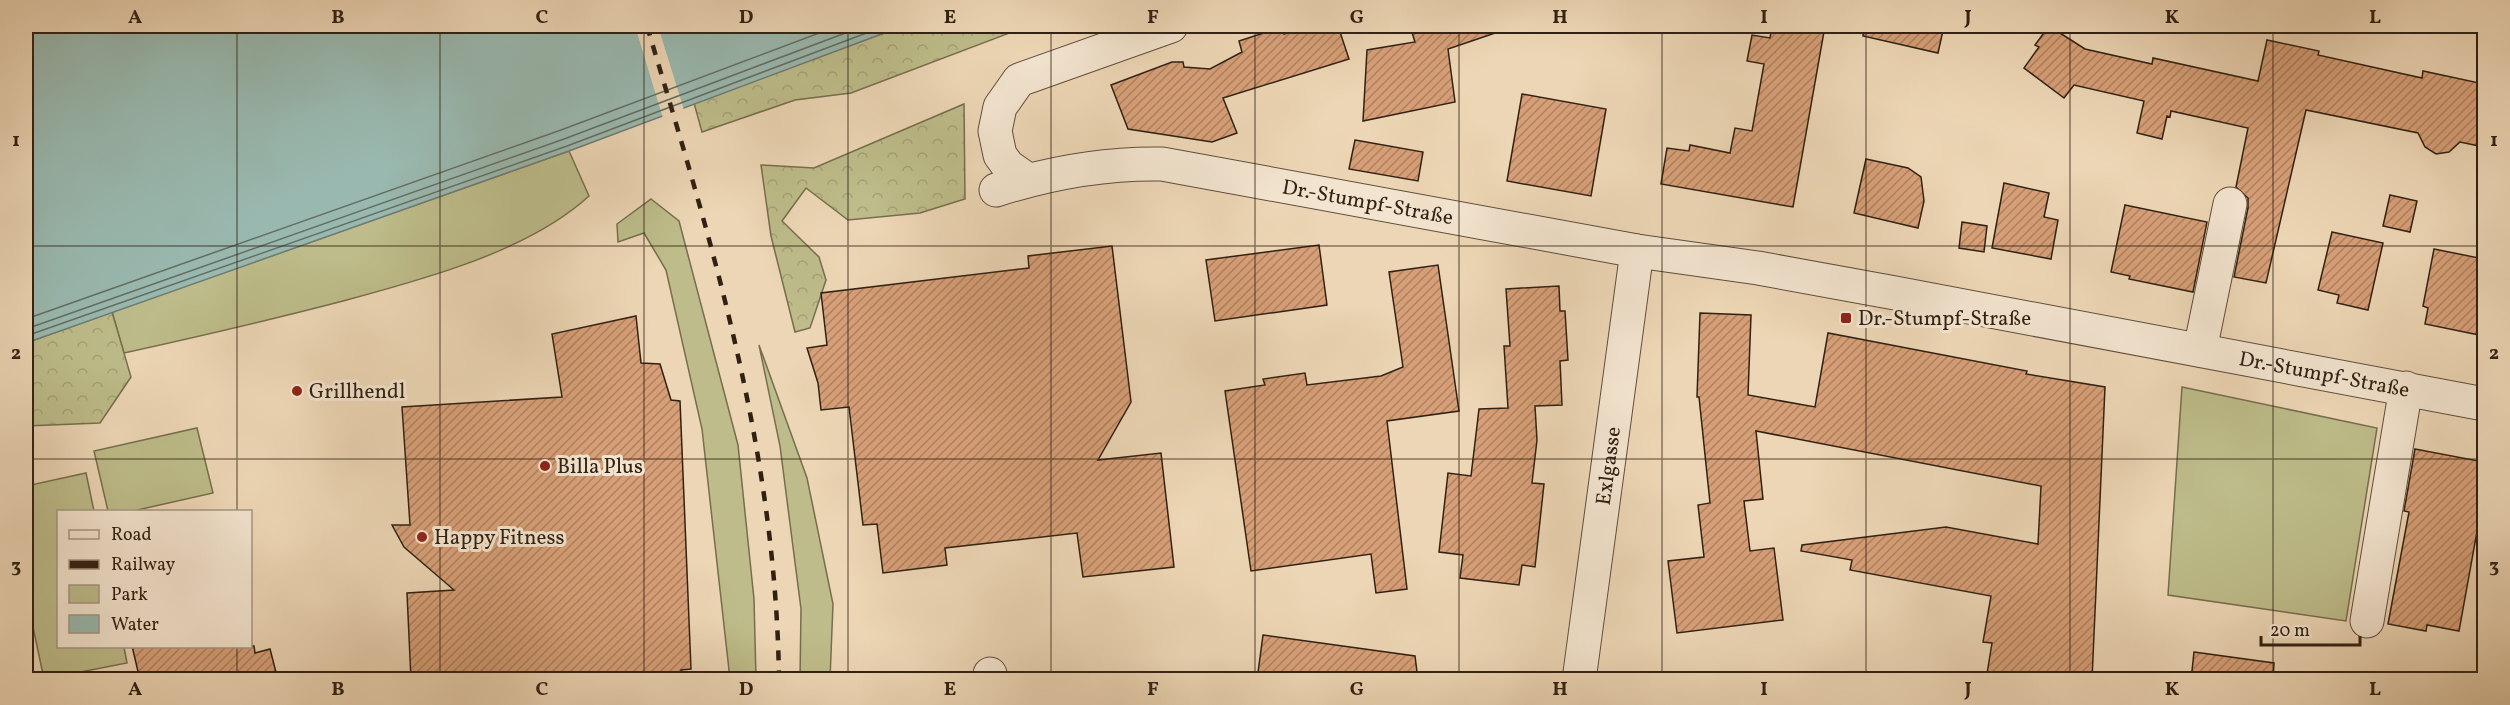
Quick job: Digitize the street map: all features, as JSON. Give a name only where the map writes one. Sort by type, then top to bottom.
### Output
[{"type":"street","points":[[1028,180],[1008,166],[1000,154],[995,132],[1000,107],[1019,80],[1171,26]]},
{"type":"street","name":"Dr.-Stumpf-Straße","points":[[996,190],[1028,180],[1125,163],[1162,164],[1637,251],[1819,279],[2484,404]]},
{"type":"street","points":[[2200,350],[2230,204]]},
{"type":"street","name":"Exlgasse","points":[[1578,680],[1637,251]]},
{"type":"street","points":[[2367,621],[2406,388]]},
{"type":"green space","points":[[903,26],[1028,26],[851,93],[795,100],[702,132],[694,103]]},
{"type":"green space","points":[[964,104],[965,199],[920,213],[848,220],[806,188],[782,221],[819,257],[826,280],[810,328],[795,332],[771,236],[761,165],[814,168]]},
{"type":"green space","points":[[569,151],[589,196],[564,216],[505,248],[472,262],[373,293],[261,322],[124,353],[112,312]]},
{"type":"green space","points":[[651,199],[679,221],[738,445],[754,599],[756,679],[730,679],[702,429],[666,270],[644,233],[618,242],[617,224]]},
{"type":"green space","points":[[112,312],[131,377],[100,423],[26,426],[26,343]]},
{"type":"green space","points":[[759,345],[807,478],[833,604],[830,679],[800,679],[801,609],[780,446]]},
{"type":"green space","points":[[2182,387],[2377,428],[2346,621],[2168,595]]},
{"type":"green space","points":[[197,428],[213,493],[137,510],[108,510],[94,451]]},
{"type":"green space","points":[[86,473],[94,510],[57,510],[57,648],[124,648],[127,663],[44,679],[26,594],[26,486]]},
{"type":"water","points":[[26,26],[903,26],[569,151],[26,343]]},
{"type":"pier","points":[[635,26],[658,26],[684,110],[663,118]]},
{"type":"building","points":[[1312,26],[1338,26],[1349,59],[1223,98],[1237,133],[1212,142],[1128,129],[1111,85],[1172,62],[1183,62],[1184,67],[1210,69],[1242,52],[1239,41],[1282,27],[1284,34]]},
{"type":"building","points":[[1410,26],[1503,26],[1504,30],[1448,49],[1455,102],[1363,121],[1367,50],[1415,42]]},
{"type":"building","points":[[1772,26],[1825,26],[1793,207],[1661,184],[1667,148],[1689,151],[1690,145],[1730,153],[1735,128],[1752,131],[1764,64],[1747,61],[1752,35],[1770,38]]},
{"type":"building","points":[[1864,26],[1944,26],[1938,53],[1863,36]]},
{"type":"building","points":[[2049,26],[2085,49],[2152,64],[2153,58],[2258,81],[2267,40],[2319,51],[2318,55],[2422,78],[2423,71],[2484,84],[2484,147],[2460,142],[2449,152],[2436,154],[2425,147],[2418,133],[2306,110],[2266,283],[2234,277],[2248,208],[2248,198],[2236,187],[2248,128],[2171,111],[2170,117],[2167,116],[2162,139],[2137,133],[2144,101],[2074,85],[2064,98],[2024,68],[2039,47],[2035,45]]},
{"type":"building","points":[[1522,94],[1606,109],[1591,196],[1507,181]]},
{"type":"building","points":[[1355,140],[1423,152],[1418,181],[1349,169]]},
{"type":"building","points":[[1866,159],[1908,168],[1921,177],[1924,201],[1918,228],[1854,213]]},
{"type":"building","points":[[2004,183],[2049,193],[2044,217],[2058,220],[2051,259],[1992,248]]},
{"type":"building","points":[[2390,195],[2417,201],[2410,232],[2383,226]]},
{"type":"building","points":[[2125,205],[2207,222],[2193,292],[2129,279],[2130,276],[2111,272]]},
{"type":"building","points":[[1962,222],[1987,226],[1984,252],[1959,248]]},
{"type":"building","points":[[2332,232],[2383,243],[2368,310],[2337,303],[2339,295],[2318,290]]},
{"type":"building","points":[[1319,245],[1327,305],[1215,321],[1206,260]]},
{"type":"building","points":[[1112,246],[1131,402],[1098,460],[1161,453],[1174,567],[1083,577],[1077,533],[945,548],[947,565],[883,573],[877,524],[863,525],[849,407],[821,410],[818,383],[807,348],[827,345],[821,293],[1029,268],[1028,256]]},
{"type":"building","points":[[2434,249],[2484,259],[2484,336],[2425,324],[2428,308],[2423,306]]},
{"type":"building","points":[[1438,265],[1459,411],[1387,421],[1407,589],[1376,593],[1371,554],[1251,571],[1225,391],[1265,385],[1263,379],[1305,373],[1307,385],[1381,376],[1403,367],[1389,272]]},
{"type":"building","points":[[1559,286],[1560,311],[1565,311],[1568,360],[1560,361],[1562,405],[1535,406],[1537,440],[1532,483],[1544,484],[1535,567],[1522,565],[1519,585],[1460,578],[1463,555],[1439,552],[1448,473],[1471,476],[1479,409],[1508,408],[1504,346],[1510,346],[1506,289]]},
{"type":"building","points":[[1700,313],[1751,315],[1748,395],[1815,407],[1828,333],[2027,371],[2026,374],[2105,387],[2092,680],[1986,680],[1992,643],[1983,642],[1991,596],[1850,570],[1852,560],[1801,551],[1802,545],[1946,527],[2038,544],[2041,486],[1756,431],[1763,499],[1744,501],[1750,551],[1774,548],[1783,620],[1677,633],[1668,561],[1704,557],[1698,505],[1710,503],[1699,397],[1697,397]]},
{"type":"building","name":"Billa Plus","points":[[636,316],[641,363],[660,364],[671,400],[680,401],[691,669],[681,670],[681,680],[411,680],[407,593],[454,590],[404,547],[392,525],[410,525],[402,407],[562,397],[552,334]]},
{"type":"building","points":[[2415,449],[2484,462],[2484,493],[2459,631],[2427,625],[2426,631],[2388,624],[2409,512],[2404,511]]},
{"type":"building","points":[[1263,635],[1415,656],[1418,680],[1257,680]]},
{"type":"building","points":[[254,646],[255,653],[270,649],[278,680],[140,680],[132,648],[252,648]]},
{"type":"building","points":[[2194,652],[2274,663],[2273,680],[2191,680]]},
{"type":"railway","points":[[647,26],[717,268],[753,429],[766,511],[775,595],[779,680]]},
{"type":"place","name":"Dr.-Stumpf-Straße","points":[[1846,318]]},
{"type":"place","name":"Grillhendl","points":[[297,391]]},
{"type":"place","name":"Billa Plus","points":[[545,466]]},
{"type":"place","name":"Happy Fitness","points":[[422,537]]}]
